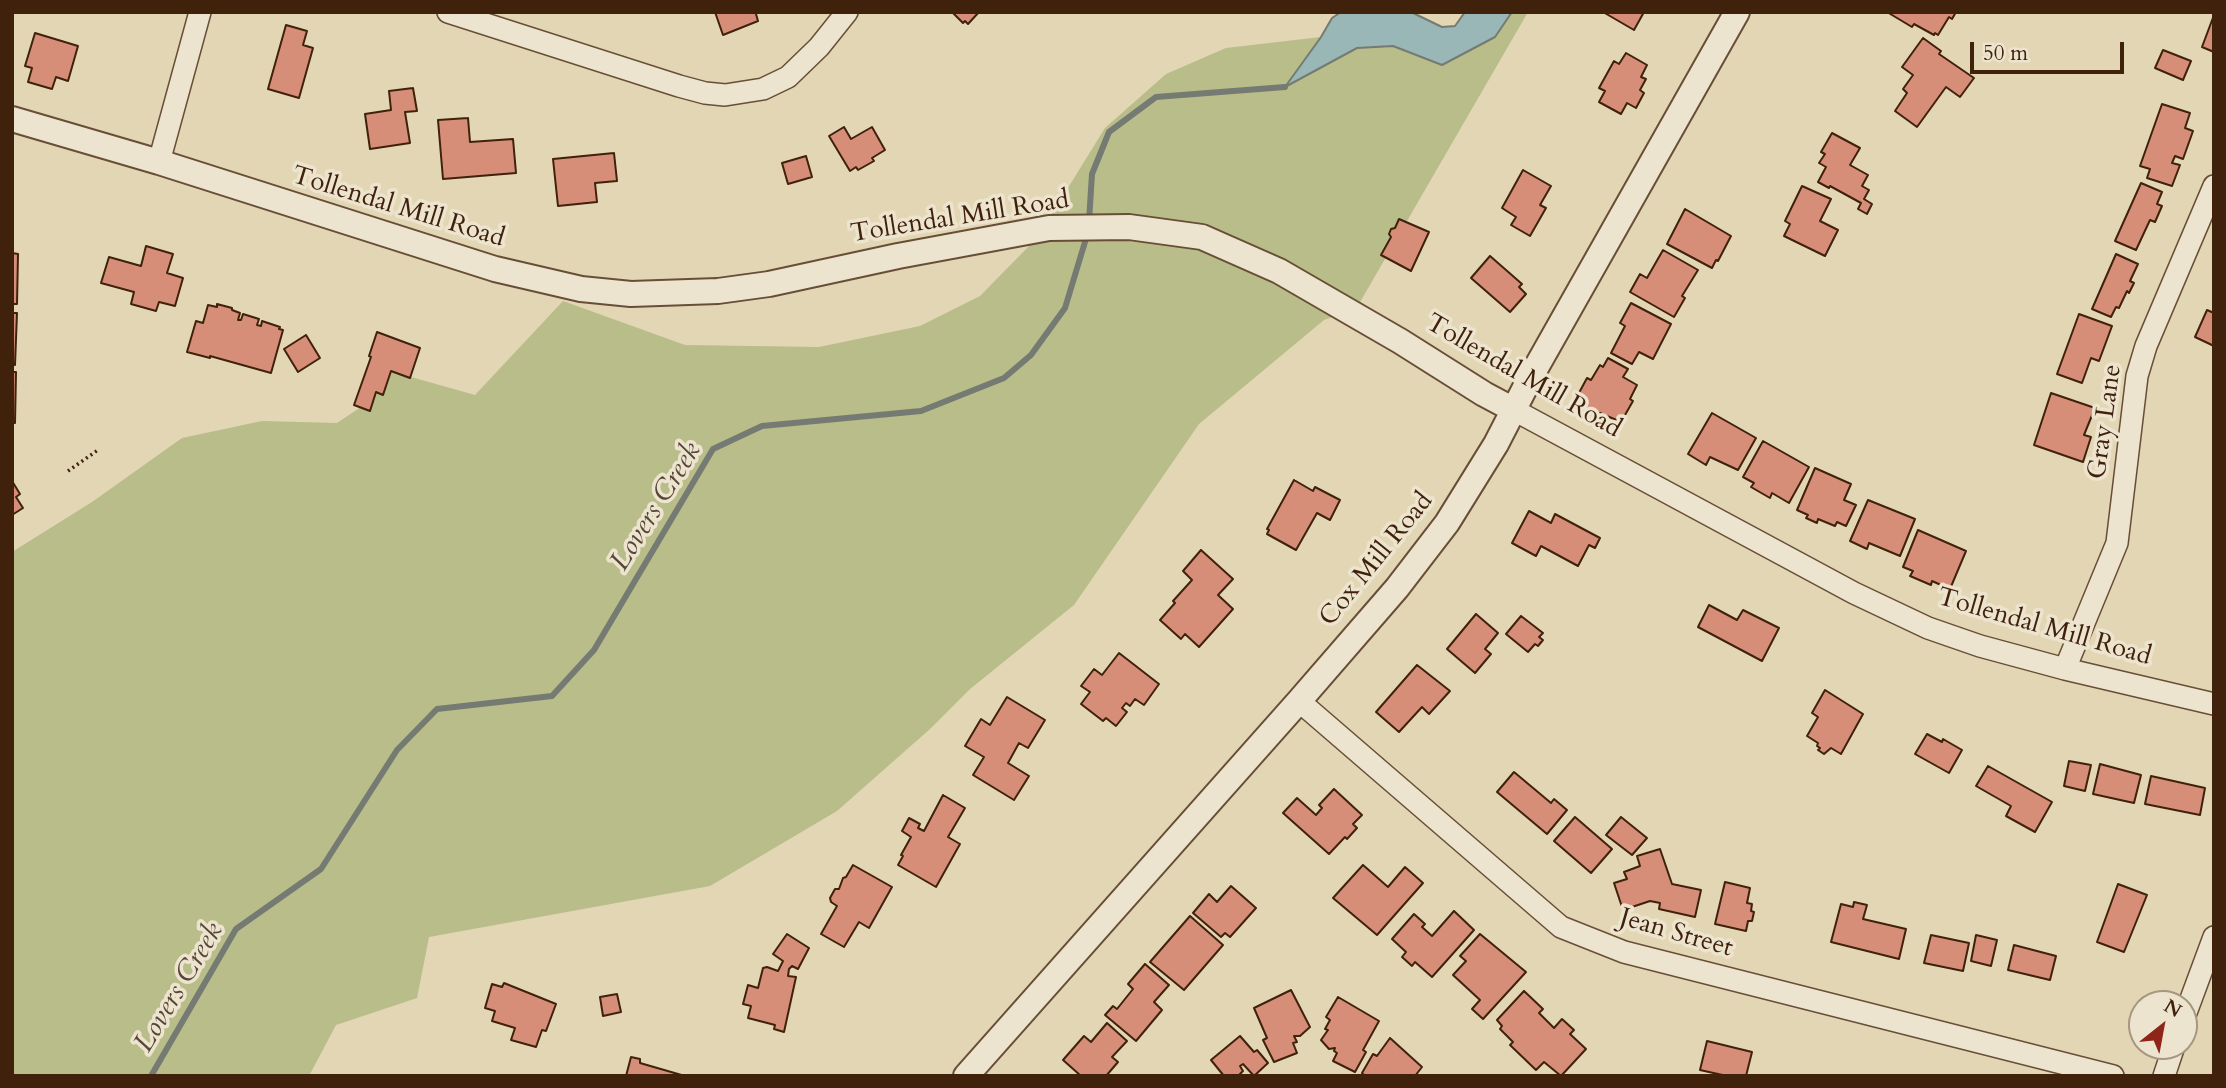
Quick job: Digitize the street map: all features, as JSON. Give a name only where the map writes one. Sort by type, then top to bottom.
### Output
[{"type":"street","points":[[159,162],[200,12]]},
{"type":"street","points":[[448,12],[679,86],[726,95],[763,89],[788,77],[819,47],[847,12]]},
{"type":"street","name":"Cox Mill Road","points":[[966,1076],[1299,701],[1396,588],[1447,523],[1496,444],[1737,12]]},
{"type":"street","name":"Tollendal Mill Road","points":[[12,119],[159,162],[495,270],[556,284],[631,294],[694,293],[743,288],[1049,228],[1129,227],[1202,237],[1279,271],[1400,341],[1484,394],[1854,593],[1928,628],[2065,670],[2214,704]]},
{"type":"street","name":"Gray Lane","points":[[2065,670],[2118,543],[2137,376],[2146,346],[2214,186]]},
{"type":"street","name":"Jean Street","points":[[1299,701],[1560,927],[1624,952],[2113,1076]]},
{"type":"street","points":[[2194,990],[2214,937]]},
{"type":"path","points":[[68,471],[98,450]]},
{"type":"green space","points":[[1512,12],[1528,12],[1356,309],[1324,320],[1199,424],[1074,605],[970,689],[930,729],[837,811],[710,886],[429,937],[417,998],[336,1025],[309,1076],[12,1076],[12,552],[92,502],[182,438],[262,421],[337,423],[370,401],[379,368],[475,395],[563,301],[685,345],[819,347],[920,326],[980,296],[1037,238],[1105,128],[1166,74],[1226,48],[1321,37],[1286,85],[1357,48],[1393,46],[1442,65],[1495,37]]},
{"type":"water","points":[[1341,12],[1411,12],[1442,27],[1455,26],[1465,12],[1512,12],[1495,37],[1442,65],[1393,46],[1357,48],[1285,87],[1332,18]]},
{"type":"building","points":[[715,12],[758,12],[758,21],[723,35]]},
{"type":"building","points":[[952,12],[979,12],[968,24],[965,21],[963,23]]},
{"type":"building","points":[[1603,12],[1644,12],[1634,30]]},
{"type":"building","points":[[1887,12],[1956,12],[1952,19],[1949,17],[1938,35],[1934,35],[1914,24],[1912,27]]},
{"type":"building","points":[[2214,15],[2214,52],[2202,47]]},
{"type":"building","points":[[286,25],[307,31],[303,45],[313,48],[299,98],[268,89]]},
{"type":"building","points":[[35,33],[78,46],[68,81],[56,77],[52,89],[28,82],[32,68],[25,66]]},
{"type":"building","points":[[1923,38],[1941,51],[1939,54],[1974,78],[1960,97],[1946,87],[1917,127],[1895,111],[1907,93],[1903,89],[1913,75],[1902,67]]},
{"type":"building","points":[[2163,50],[2191,61],[2183,80],[2155,68]]},
{"type":"building","points":[[1626,53],[1647,65],[1641,77],[1646,79],[1640,90],[1644,93],[1636,108],[1627,103],[1621,114],[1599,102],[1605,91],[1599,88],[1614,61],[1619,64]]},
{"type":"building","points":[[413,88],[417,111],[405,112],[410,143],[370,149],[365,114],[391,110],[389,91]]},
{"type":"building","points":[[2162,104],[2190,113],[2185,128],[2193,131],[2183,159],[2175,156],[2172,163],[2180,165],[2172,186],[2147,178],[2150,169],[2140,166]]},
{"type":"building","points":[[468,118],[470,142],[513,139],[516,173],[443,179],[438,120]]},
{"type":"building","points":[[844,127],[851,139],[872,127],[885,150],[872,158],[874,161],[858,170],[856,167],[850,171],[829,136]]},
{"type":"building","points":[[1832,133],[1860,148],[1850,165],[1868,175],[1862,186],[1869,190],[1864,199],[1872,204],[1867,214],[1858,209],[1861,203],[1818,182],[1826,167],[1819,163],[1825,154],[1821,152]]},
{"type":"building","points":[[614,153],[617,181],[595,183],[597,202],[558,206],[553,159]]},
{"type":"building","points":[[806,156],[812,177],[788,184],[782,163]]},
{"type":"building","points":[[1523,170],[1551,186],[1540,205],[1546,208],[1530,236],[1511,225],[1516,217],[1502,208]]},
{"type":"building","points":[[2141,183],[2162,192],[2157,204],[2162,206],[2155,222],[2150,220],[2136,250],[2115,241]]},
{"type":"building","points":[[1802,186],[1831,199],[1820,221],[1838,230],[1825,256],[1784,236],[1790,224],[1785,221]]},
{"type":"building","points":[[1685,209],[1731,236],[1712,268],[1667,244]]},
{"type":"building","points":[[1399,219],[1429,232],[1411,271],[1381,255],[1391,237],[1391,229],[1395,228]]},
{"type":"building","points":[[146,246],[173,254],[167,273],[183,278],[175,306],[159,302],[156,311],[131,304],[134,292],[101,283],[109,257],[141,266]]},
{"type":"building","points":[[1663,250],[1698,270],[1682,296],[1685,298],[1674,317],[1630,292],[1640,274],[1647,278]]},
{"type":"building","points":[[12,253],[18,254],[17,304],[12,304]]},
{"type":"building","points":[[2116,254],[2138,264],[2130,281],[2134,283],[2129,293],[2127,291],[2111,317],[2092,309]]},
{"type":"building","points":[[1490,256],[1522,284],[1519,287],[1526,294],[1510,312],[1471,278]]},
{"type":"building","points":[[1631,303],[1671,324],[1653,359],[1639,352],[1632,364],[1611,353],[1625,326],[1620,323]]},
{"type":"building","points":[[217,304],[240,313],[238,320],[241,320],[243,314],[259,319],[257,325],[261,326],[262,321],[283,330],[271,373],[187,352],[196,321],[203,323],[208,305],[217,307]]},
{"type":"building","points":[[2207,310],[2214,313],[2214,346],[2195,337]]},
{"type":"building","points":[[12,313],[17,313],[15,365],[12,364]]},
{"type":"building","points":[[2079,314],[2112,326],[2099,361],[2091,358],[2082,383],[2057,374]]},
{"type":"building","points":[[377,332],[420,348],[410,378],[391,371],[383,395],[376,392],[370,411],[354,405]]},
{"type":"building","points":[[306,335],[320,358],[298,372],[284,349]]},
{"type":"building","points":[[1608,358],[1628,369],[1623,377],[1637,385],[1630,399],[1633,401],[1621,422],[1600,413],[1597,418],[1573,404],[1587,378],[1591,380]]},
{"type":"building","points":[[12,372],[16,372],[15,423],[12,423]]},
{"type":"building","points":[[2051,393],[2095,408],[2084,435],[2091,437],[2083,462],[2034,445]]},
{"type":"building","points":[[1712,413],[1756,438],[1738,470],[1710,457],[1706,465],[1688,454]]},
{"type":"building","points":[[1763,441],[1809,467],[1789,503],[1772,493],[1770,498],[1751,487],[1754,483],[1743,477]]},
{"type":"building","points":[[1815,468],[1851,484],[1844,500],[1856,505],[1846,526],[1837,522],[1835,526],[1818,519],[1817,523],[1797,510]]},
{"type":"building","points":[[1294,480],[1313,491],[1315,487],[1340,500],[1330,520],[1317,513],[1296,550],[1267,534],[1267,529]]},
{"type":"building","points":[[12,481],[20,494],[16,497],[23,508],[12,515]]},
{"type":"building","points":[[1868,500],[1915,519],[1900,556],[1869,543],[1867,549],[1850,541]]},
{"type":"building","points":[[1529,511],[1551,523],[1555,514],[1600,538],[1595,548],[1589,545],[1578,566],[1541,546],[1536,556],[1512,543]]},
{"type":"building","points":[[1918,530],[1966,551],[1950,589],[1910,576],[1913,571],[1903,567]]},
{"type":"building","points":[[1201,550],[1233,579],[1218,595],[1233,609],[1199,647],[1185,634],[1181,639],[1160,620],[1192,580],[1183,571]]},
{"type":"building","points":[[1709,605],[1737,620],[1743,610],[1779,628],[1762,661],[1698,627]]},
{"type":"building","points":[[1476,614],[1498,633],[1485,649],[1491,654],[1475,673],[1447,649]]},
{"type":"building","points":[[1521,616],[1543,633],[1539,637],[1543,640],[1528,652],[1506,634]]},
{"type":"building","points":[[1119,653],[1159,684],[1144,705],[1135,699],[1130,706],[1126,703],[1122,708],[1127,712],[1116,726],[1106,718],[1103,721],[1081,704],[1090,692],[1081,686],[1094,669],[1102,675]]},
{"type":"building","points":[[1417,665],[1450,691],[1429,714],[1422,707],[1399,732],[1376,712]]},
{"type":"building","points":[[1825,690],[1863,714],[1841,754],[1831,748],[1824,754],[1818,750],[1818,743],[1807,736],[1818,717],[1812,713]]},
{"type":"building","points":[[1007,697],[1045,720],[1028,748],[1019,743],[1008,763],[1029,776],[1014,800],[973,775],[984,757],[965,746],[981,719],[990,725]]},
{"type":"building","points":[[1927,734],[1942,742],[1943,739],[1962,750],[1949,773],[1915,754]]},
{"type":"building","points":[[2069,761],[2091,765],[2085,791],[2064,786]]},
{"type":"building","points":[[2100,764],[2141,775],[2134,803],[2093,794]]},
{"type":"building","points":[[1988,766],[2052,802],[2035,832],[2006,816],[2011,806],[1976,786]]},
{"type":"building","points":[[1514,772],[1551,803],[1554,799],[1567,810],[1547,834],[1497,792]]},
{"type":"building","points":[[2151,776],[2205,788],[2200,815],[2145,804]]},
{"type":"building","points":[[1334,789],[1362,815],[1353,824],[1357,828],[1329,854],[1283,813],[1297,798],[1316,815],[1322,808],[1319,805]]},
{"type":"building","points":[[943,795],[965,808],[948,837],[960,844],[936,887],[898,865],[911,837],[902,831],[909,818],[920,824],[918,828],[924,831]]},
{"type":"building","points":[[1575,817],[1612,849],[1591,873],[1554,841]]},
{"type":"building","points":[[1621,817],[1647,838],[1632,855],[1606,835]]},
{"type":"building","points":[[1660,849],[1672,884],[1701,890],[1695,917],[1659,909],[1660,903],[1650,901],[1623,910],[1614,883],[1627,879],[1624,872],[1640,866],[1637,856]]},
{"type":"building","points":[[853,865],[892,887],[869,928],[859,922],[844,947],[821,934],[837,906],[830,898],[835,889],[839,889]]},
{"type":"building","points":[[1363,865],[1388,887],[1405,867],[1423,883],[1377,935],[1333,898]]},
{"type":"building","points":[[1725,882],[1750,888],[1747,903],[1752,904],[1751,911],[1754,912],[1746,931],[1715,924]]},
{"type":"building","points":[[2118,884],[2147,895],[2124,952],[2097,942]]},
{"type":"building","points":[[1231,886],[1256,908],[1230,937],[1225,933],[1221,937],[1193,913],[1209,894],[1217,902]]},
{"type":"building","points":[[1854,902],[1867,905],[1863,919],[1906,929],[1899,959],[1831,942],[1841,904],[1853,907]]},
{"type":"building","points":[[1454,911],[1474,930],[1432,977],[1415,962],[1412,966],[1402,957],[1406,952],[1392,939],[1414,914],[1425,924],[1422,927],[1432,936]]},
{"type":"building","points":[[1190,916],[1223,945],[1184,990],[1150,962]]},
{"type":"building","points":[[787,934],[809,948],[798,969],[792,966],[789,969],[788,976],[796,977],[784,1032],[774,1029],[775,1025],[748,1018],[751,1006],[743,1004],[748,985],[758,988],[763,968],[778,971],[783,961],[773,954]]},
{"type":"building","points":[[1480,934],[1526,972],[1483,1019],[1472,1009],[1480,1000],[1453,975],[1466,961],[1460,956]]},
{"type":"building","points":[[1931,935],[1969,943],[1963,971],[1924,963]]},
{"type":"building","points":[[1976,935],[1997,940],[1991,966],[1971,961]]},
{"type":"building","points":[[2014,945],[2056,956],[2050,980],[2008,970]]},
{"type":"building","points":[[1145,964],[1169,985],[1154,1002],[1162,1010],[1136,1041],[1105,1015],[1113,1006],[1117,1009],[1133,989],[1128,984]]},
{"type":"building","points":[[504,983],[556,1004],[546,1031],[542,1030],[536,1047],[511,1040],[515,1028],[492,1021],[495,1011],[485,1008],[492,984],[502,987]]},
{"type":"building","points":[[1291,990],[1310,1027],[1300,1036],[1294,1036],[1297,1042],[1293,1043],[1297,1053],[1274,1062],[1263,1040],[1267,1038],[1254,1008]]},
{"type":"building","points":[[1524,991],[1543,1009],[1539,1013],[1554,1028],[1562,1019],[1574,1030],[1570,1034],[1586,1049],[1561,1076],[1544,1062],[1536,1070],[1510,1045],[1513,1042],[1500,1029],[1502,1026],[1497,1020]]},
{"type":"building","points":[[617,994],[621,1012],[603,1016],[600,997]]},
{"type":"building","points":[[1338,997],[1379,1021],[1363,1050],[1366,1052],[1355,1072],[1333,1061],[1337,1053],[1335,1048],[1329,1049],[1321,1040],[1328,1030],[1325,1029],[1330,1020],[1326,1017]]},
{"type":"building","points":[[1107,1023],[1127,1041],[1112,1057],[1118,1062],[1106,1076],[1081,1076],[1063,1060],[1084,1036],[1091,1042]]},
{"type":"building","points":[[1240,1036],[1268,1063],[1254,1076],[1243,1064],[1240,1066],[1243,1071],[1238,1076],[1224,1076],[1211,1060]]},
{"type":"building","points":[[1390,1038],[1422,1067],[1415,1076],[1365,1076],[1362,1073],[1373,1054],[1377,1056]]},
{"type":"building","points":[[1707,1041],[1752,1052],[1746,1076],[1727,1076],[1700,1070]]},
{"type":"building","points":[[631,1057],[640,1059],[640,1063],[685,1076],[626,1076]]},
{"type":"waterway","name":"Lovers Creek","points":[[1089,221],[1092,174],[1109,132],[1156,97],[1285,87]]},
{"type":"waterway","name":"Lovers Creek","points":[[151,1076],[236,929],[321,869],[397,750],[437,709],[552,696],[594,650],[713,449],[762,426],[921,411],[1004,378],[1031,355],[1065,308],[1088,232]]}]
